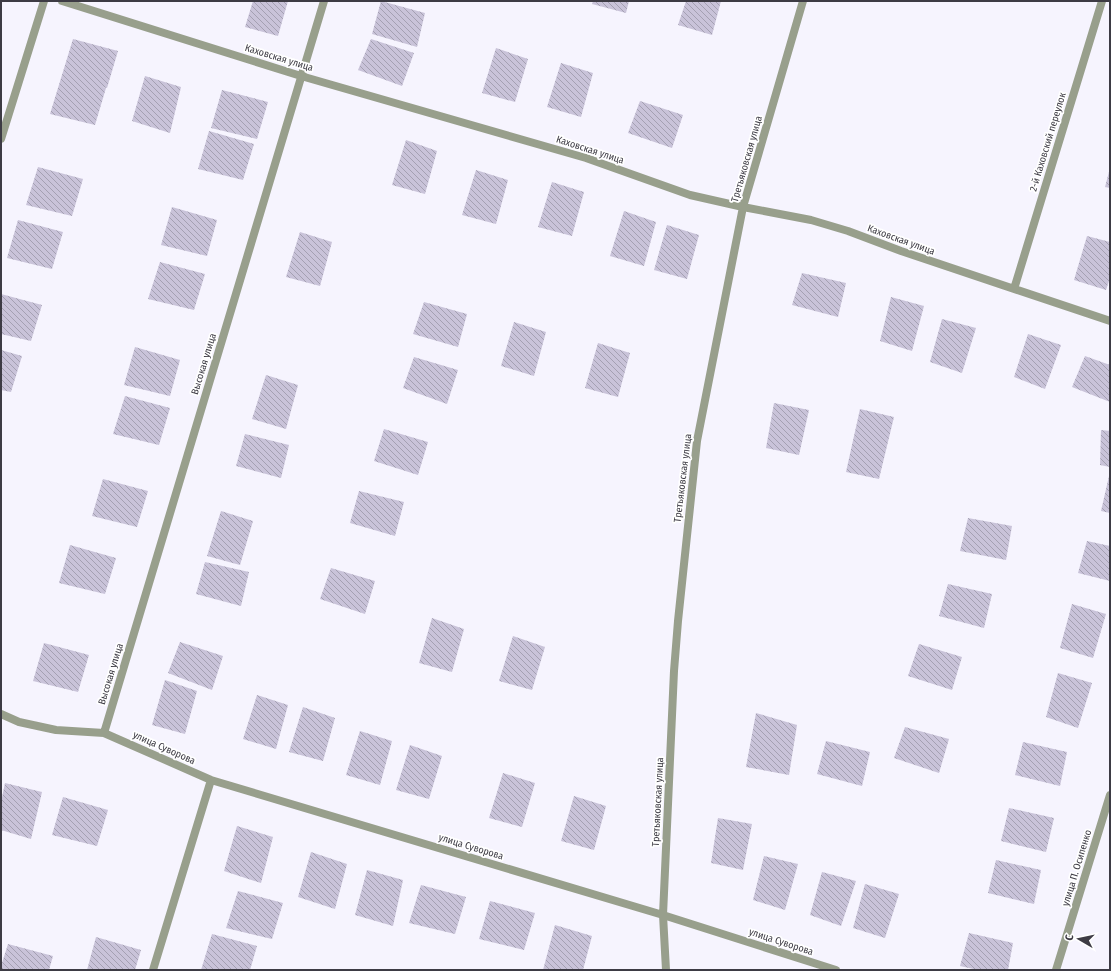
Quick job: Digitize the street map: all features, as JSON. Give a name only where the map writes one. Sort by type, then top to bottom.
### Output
[{"type":"street","points":[[1,139],[44,1]]},
{"type":"street","name":"Каховская улица","points":[[62,1],[301,76],[586,158],[690,195],[811,220],[848,231],[901,251],[1110,321]]},
{"type":"street","name":"Высокая улица","points":[[104,733],[324,1]]},
{"type":"street","name":"Третьяковская улица","points":[[666,970],[663,915],[666,832],[678,621],[697,442],[743,207],[803,1]]},
{"type":"street","name":"2-й Каховский переулок","points":[[1014,289],[1102,1]]},
{"type":"street","points":[[1,714],[19,722],[56,730],[104,733]]},
{"type":"street","name":"улица Суворова","points":[[104,733],[211,780],[663,915],[836,970]]},
{"type":"street","points":[[153,970],[211,780]]},
{"type":"street","name":"улица П. Осипенко","points":[[1056,970],[1110,795]]},
{"type":"building","points":[[253,1],[288,1],[278,36],[245,27]]},
{"type":"building","points":[[381,1],[425,13],[417,47],[372,34]]},
{"type":"building","points":[[593,1],[629,1],[626,13],[592,4]]},
{"type":"building","points":[[686,1],[721,1],[712,35],[678,25]]},
{"type":"building","points":[[73,39],[118,51],[107,88],[99,86],[106,88],[95,125],[50,114]]},
{"type":"building","points":[[371,39],[414,53],[402,86],[358,70]]},
{"type":"building","points":[[496,48],[528,59],[515,102],[482,93]]},
{"type":"building","points":[[561,63],[593,73],[581,117],[547,107]]},
{"type":"building","points":[[145,76],[181,87],[170,133],[132,121]]},
{"type":"building","points":[[222,90],[268,102],[257,139],[211,128]]},
{"type":"building","points":[[640,101],[683,115],[672,148],[628,133]]},
{"type":"building","points":[[209,131],[254,144],[243,180],[198,169]]},
{"type":"building","points":[[406,140],[437,151],[425,194],[392,185]]},
{"type":"building","points":[[38,167],[83,179],[72,216],[26,205]]},
{"type":"building","points":[[1110,168],[1110,188],[1105,187]]},
{"type":"building","points":[[476,170],[508,180],[496,224],[462,215]]},
{"type":"building","points":[[552,182],[584,192],[572,236],[538,227]]},
{"type":"building","points":[[172,207],[217,220],[207,256],[161,245]]},
{"type":"building","points":[[624,211],[656,222],[644,266],[610,256]]},
{"type":"building","points":[[18,220],[63,232],[52,269],[7,258]]},
{"type":"building","points":[[667,225],[699,235],[687,279],[654,270]]},
{"type":"building","points":[[300,232],[332,242],[320,286],[286,277]]},
{"type":"building","points":[[1087,236],[1110,242],[1110,278],[1106,290],[1074,280]]},
{"type":"building","points":[[160,262],[205,274],[194,310],[148,299]]},
{"type":"building","points":[[802,273],[846,283],[838,317],[792,305]]},
{"type":"building","points":[[1,294],[42,305],[31,341],[1,334]]},
{"type":"building","points":[[891,297],[924,306],[912,351],[880,341]]},
{"type":"building","points":[[424,302],[467,314],[458,347],[413,334]]},
{"type":"building","points":[[942,319],[976,328],[962,373],[930,362]]},
{"type":"building","points":[[514,322],[546,332],[534,376],[501,366]]},
{"type":"building","points":[[1028,334],[1061,345],[1045,389],[1014,377]]},
{"type":"building","points":[[598,343],[630,353],[618,397],[585,388]]},
{"type":"building","points":[[135,347],[180,360],[170,396],[124,385]]},
{"type":"building","points":[[1,350],[22,356],[11,392],[1,390]]},
{"type":"building","points":[[1085,356],[1110,365],[1110,402],[1072,387]]},
{"type":"building","points":[[414,357],[458,370],[447,404],[403,388]]},
{"type":"building","points":[[266,375],[298,385],[286,429],[252,419]]},
{"type":"building","points":[[125,396],[170,408],[159,445],[113,434]]},
{"type":"building","points":[[774,403],[809,410],[799,455],[766,448]]},
{"type":"building","points":[[860,409],[894,417],[879,479],[846,472]]},
{"type":"building","points":[[384,429],[428,442],[418,475],[374,461]]},
{"type":"building","points":[[1101,430],[1110,431],[1110,467],[1100,465]]},
{"type":"building","points":[[245,434],[289,445],[281,478],[236,466]]},
{"type":"building","points":[[1110,476],[1110,513],[1101,511]]},
{"type":"building","points":[[103,479],[148,491],[137,527],[92,516]]},
{"type":"building","points":[[359,491],[404,502],[395,536],[350,523]]},
{"type":"building","points":[[221,511],[253,521],[240,565],[207,556]]},
{"type":"building","points":[[968,518],[1012,526],[1006,560],[960,551]]},
{"type":"building","points":[[1087,541],[1110,546],[1110,581],[1078,573]]},
{"type":"building","points":[[70,545],[116,558],[105,594],[59,583]]},
{"type":"building","points":[[205,562],[249,572],[241,606],[196,594]]},
{"type":"building","points":[[331,568],[375,581],[365,614],[320,599]]},
{"type":"building","points":[[948,584],[992,594],[984,628],[939,616]]},
{"type":"building","points":[[1072,604],[1106,614],[1093,658],[1060,648]]},
{"type":"building","points":[[432,618],[464,629],[452,672],[419,663]]},
{"type":"building","points":[[513,636],[545,647],[532,690],[499,681]]},
{"type":"building","points":[[180,642],[223,656],[212,690],[168,673]]},
{"type":"building","points":[[44,643],[89,655],[78,692],[33,681]]},
{"type":"building","points":[[919,644],[962,657],[952,690],[908,676]]},
{"type":"building","points":[[1058,673],[1092,683],[1078,728],[1046,717]]},
{"type":"building","points":[[165,680],[197,691],[185,734],[152,725]]},
{"type":"building","points":[[257,695],[288,705],[276,749],[243,739]]},
{"type":"building","points":[[303,707],[335,718],[323,761],[289,752]]},
{"type":"building","points":[[756,713],[797,725],[789,775],[746,767]]},
{"type":"building","points":[[905,727],[949,739],[939,773],[894,758]]},
{"type":"building","points":[[360,731],[392,741],[380,785],[346,775]]},
{"type":"building","points":[[826,741],[870,752],[862,786],[817,774]]},
{"type":"building","points":[[1023,742],[1067,752],[1060,786],[1015,775]]},
{"type":"building","points":[[410,745],[442,756],[429,799],[396,790]]},
{"type":"building","points":[[503,773],[535,783],[522,827],[489,818]]},
{"type":"building","points":[[5,783],[42,792],[31,839],[1,830],[1,802]]},
{"type":"building","points":[[574,796],[606,806],[594,850],[561,841]]},
{"type":"building","points":[[63,797],[108,810],[97,846],[52,835]]},
{"type":"building","points":[[1009,808],[1054,818],[1046,852],[1001,841]]},
{"type":"building","points":[[718,818],[752,824],[743,870],[711,863]]},
{"type":"building","points":[[237,826],[273,837],[261,883],[224,871]]},
{"type":"building","points":[[311,852],[347,864],[335,909],[298,897]]},
{"type":"building","points":[[764,856],[798,864],[785,910],[753,900]]},
{"type":"building","points":[[996,860],[1041,870],[1034,904],[988,893]]},
{"type":"building","points":[[367,870],[403,880],[393,926],[355,915]]},
{"type":"building","points":[[822,872],[856,881],[841,926],[810,915]]},
{"type":"building","points":[[865,884],[899,894],[885,938],[853,928]]},
{"type":"building","points":[[421,885],[466,897],[455,934],[409,923]]},
{"type":"building","points":[[238,891],[283,903],[272,939],[226,928]]},
{"type":"building","points":[[490,901],[535,913],[524,950],[479,939]]},
{"type":"building","points":[[555,925],[592,936],[583,970],[543,970]]},
{"type":"building","points":[[969,933],[1013,943],[1008,970],[978,970],[960,966]]},
{"type":"building","points":[[212,934],[257,946],[250,970],[201,970]]},
{"type":"building","points":[[96,937],[141,950],[135,970],[87,970]]},
{"type":"building","points":[[8,944],[53,956],[49,970],[1,970]]}]
